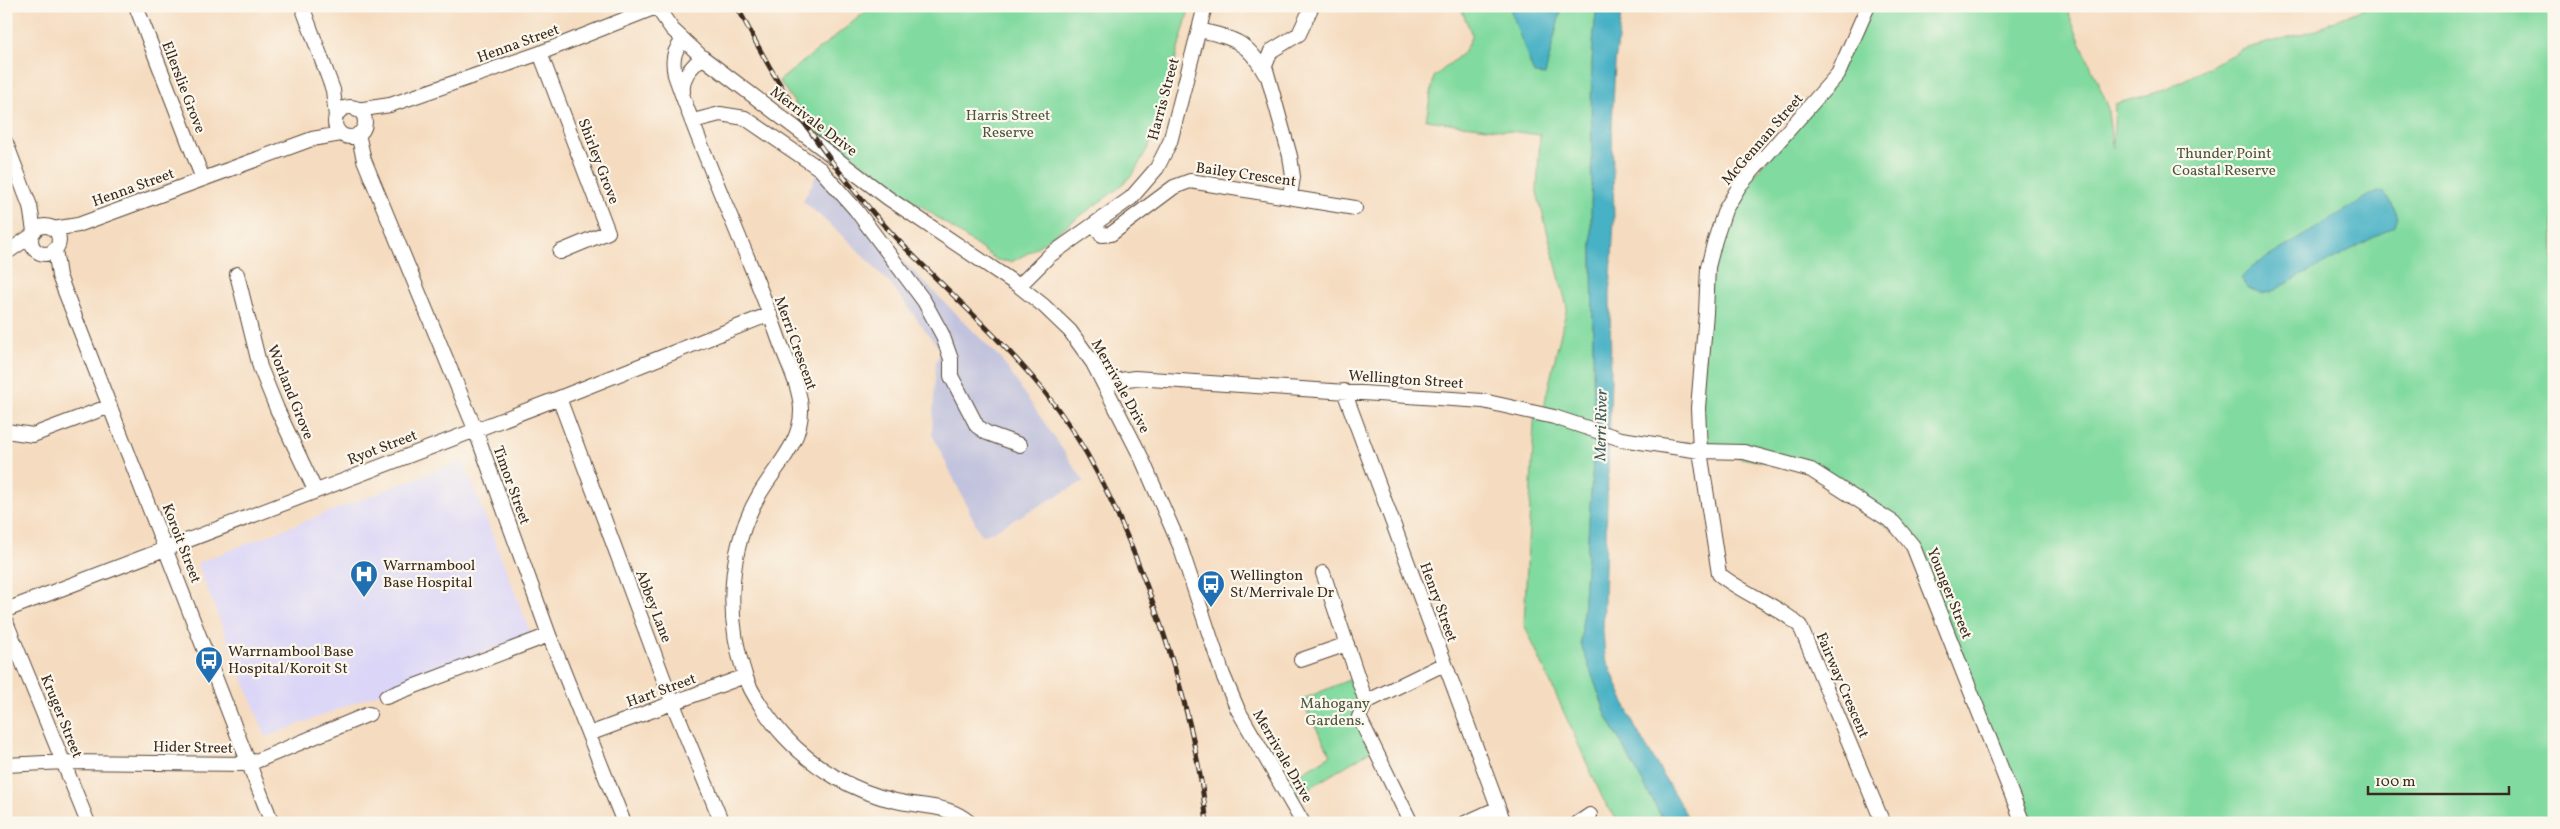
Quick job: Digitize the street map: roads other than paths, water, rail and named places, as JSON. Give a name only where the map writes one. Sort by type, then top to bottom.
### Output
[{"type":"street","name":"Ellerslie Grove","points":[[136,6],[203,179]]},
{"type":"street","name":"Timor Street","points":[[302,6],[347,128],[364,160],[475,429],[548,635],[624,823]]},
{"type":"street","name":"Harris Street","points":[[1019,286],[1049,256],[1131,198],[1157,168],[1170,142],[1205,6]]},
{"type":"street","points":[[1290,196],[1293,177],[1290,156],[1265,66],[1266,59],[1271,51],[1299,34],[1312,6]]},
{"type":"street","name":"McGennan Street","points":[[1700,451],[1698,408],[1708,267],[1725,210],[1740,185],[1838,74],[1868,6]]},
{"type":"street","name":"Henna Street","points":[[54,237],[78,224],[347,128],[390,105],[540,53],[656,7]]},
{"type":"street","name":"Merrivale Drive","points":[[656,7],[672,29],[702,57],[888,198],[1019,286],[1044,306],[1070,331],[1093,363],[1106,386],[1164,506],[1223,674],[1238,710],[1303,823]]},
{"type":"street","points":[[1199,30],[1230,37],[1258,48],[1267,49],[1279,46]]},
{"type":"street","points":[[1230,37],[1251,52],[1268,80]]},
{"type":"street","name":"Merri Crescent","points":[[684,40],[676,49],[673,65],[693,121],[770,314],[800,402],[800,421],[795,441],[758,496],[744,529],[739,547],[734,577],[733,614],[745,676],[767,713],[785,736],[825,771],[854,787],[877,796],[955,812],[970,823]]},
{"type":"street","name":"Shirley Grove","points":[[540,53],[608,232],[560,252]]},
{"type":"street","points":[[684,97],[683,80],[702,57]]},
{"type":"street","name":"Timor Street","points":[[333,90],[362,115],[347,128]]},
{"type":"street","name":"Henna Street","points":[[353,109],[390,105]]},
{"type":"street","points":[[347,128],[341,110],[353,109]]},
{"type":"street","points":[[693,121],[720,114],[745,118],[820,169],[856,210],[924,301],[942,334],[951,359],[951,376],[977,426],[987,433],[1020,444]]},
{"type":"street","points":[[6,143],[30,206],[33,234],[32,244],[39,252]]},
{"type":"street","name":"Bailey Crescent","points":[[1094,225],[1102,234],[1111,234],[1174,186],[1186,182],[1290,196],[1355,208]]},
{"type":"street","points":[[30,206],[54,237]]},
{"type":"street","points":[[6,254],[40,227],[54,237]]},
{"type":"street","points":[[6,254],[49,253],[54,237]]},
{"type":"street","name":"Koroit Street","points":[[54,237],[59,276],[167,548],[272,823]]},
{"type":"street","name":"Koroit Street","points":[[39,252],[59,276]]},
{"type":"street","name":"Worland Grove","points":[[237,274],[260,366],[277,409],[315,490]]},
{"type":"street","name":"Ryot Street","points":[[6,610],[559,398],[770,314]]},
{"type":"street","name":"Wellington Street","points":[[1106,386],[1120,380],[1135,378],[1483,401],[1554,416],[1621,439],[1700,451]]},
{"type":"street","name":"Henry Street","points":[[1344,391],[1504,823]]},
{"type":"street","name":"Abbey Lane","points":[[559,398],[673,704],[722,823]]},
{"type":"street","points":[[6,431],[33,435],[110,406]]},
{"type":"street","name":"Fairway Crescent","points":[[1700,451],[1719,574],[1734,586],[1786,613],[1800,626],[1883,823]]},
{"type":"street","name":"Younger Street","points":[[1700,451],[1744,452],[1811,470],[1894,523],[1913,546],[1925,573],[2023,823]]},
{"type":"street","points":[[1323,574],[1366,702],[1360,717],[1411,823]]},
{"type":"street","name":"Kruger Street","points":[[6,622],[88,823]]},
{"type":"street","points":[[386,697],[548,635]]},
{"type":"street","points":[[1301,660],[1347,644]]},
{"type":"street","points":[[1366,702],[1444,664]]},
{"type":"street","name":"Hart Street","points":[[589,734],[745,676]]},
{"type":"street","name":"Hider Street","points":[[6,765],[64,762],[249,764],[369,714]]},
{"type":"street","points":[[1465,823],[1498,808]]},
{"type":"water","points":[[1509,6],[1562,6],[1545,75],[1534,74]]},
{"type":"water","name":"Merri River","points":[[1597,6],[1622,6],[1615,64],[1612,126],[1614,220],[1610,295],[1611,378],[1603,631],[1605,656],[1635,727],[1691,823],[1665,823],[1607,717],[1581,644],[1594,446],[1591,99],[1593,43]]},
{"type":"water","points":[[2383,191],[2390,200],[2398,217],[2395,226],[2271,292],[2260,294],[2247,287],[2241,278],[2252,267],[2370,195]]},
{"type":"railway","points":[[737,6],[788,98],[828,156],[895,237],[1026,370],[1059,411],[1088,456],[1123,527],[1165,637],[1191,728],[1203,790],[1207,823]]},
{"type":"place","name":"Warrnambool Base Hospital","points":[[364,598]]},
{"type":"place","name":"Wellington St/Merrivale Dr","points":[[1211,608]]},
{"type":"place","name":"Warrnambool Base Hospital/Koroit St","points":[[209,684]]},
{"type":"park label","name":"Harris Street Reserve","points":[[1008,124]]},
{"type":"park label","name":"Thunder Point Coastal Reserve","points":[[2224,162]]},
{"type":"park label","name":"Mahogany Gardens.","points":[[1335,712]]}]
